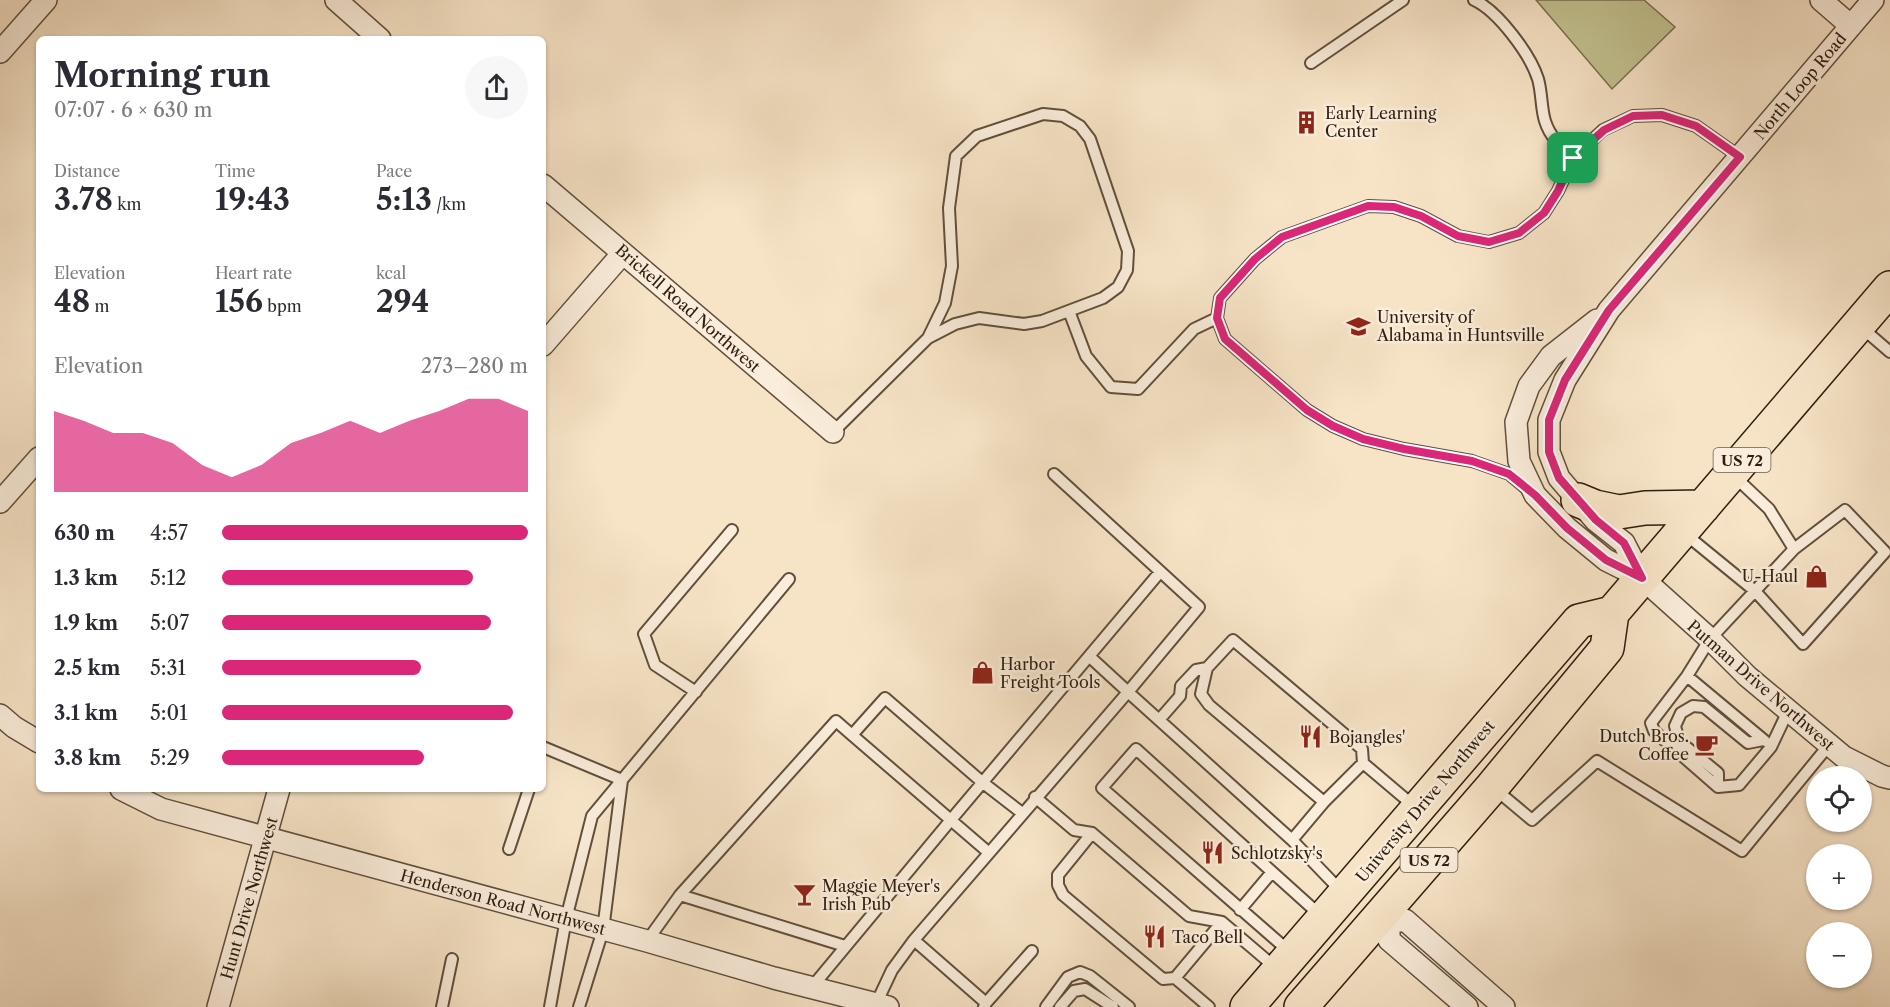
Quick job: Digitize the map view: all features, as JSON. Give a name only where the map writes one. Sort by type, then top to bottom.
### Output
[{"type":"highway","points":[[1851,334],[1890,277]]},
{"type":"highway","name":"US 72","points":[[1301,1007],[1338,965],[1384,919],[1607,648],[1612,612],[1890,288]]},
{"type":"highway","points":[[1578,500],[1595,507],[1619,512],[1645,508],[1703,507]]},
{"type":"highway","name":"University Drive Northwest","points":[[1247,1007],[1579,621],[1612,612]]},
{"type":"highway","points":[[1384,919],[1371,901],[1374,892],[1392,869],[1394,862],[1389,844]]},
{"type":"highway","points":[[1334,906],[1353,908],[1353,915],[1337,935],[1338,965]]},
{"type":"street","points":[[0,52],[46,0]]},
{"type":"street","points":[[336,0],[377,36]]},
{"type":"street","points":[[1821,0],[1851,26]]},
{"type":"street","name":"North Loop Road","points":[[1642,578],[1624,543],[1596,520],[1559,478],[1549,452],[1549,420],[1565,380],[1609,310],[1873,0]]},
{"type":"street","name":"Brickell Road Northwest","points":[[546,187],[833,432]]},
{"type":"street","points":[[546,342],[623,253]]},
{"type":"street","name":"North Loop Road","points":[[1609,310],[1551,356],[1529,386],[1516,422],[1519,461],[1535,495],[1567,528],[1606,560],[1642,578]]},
{"type":"street","points":[[0,502],[36,461]]},
{"type":"street","name":"Putman Drive Northwest","points":[[1642,578],[1710,639],[1747,676],[1829,745],[1844,757],[1890,778]]},
{"type":"street","points":[[0,715],[14,727],[36,740]]},
{"type":"street","name":"Henderson Road Northwest","points":[[127,792],[160,809],[882,1005]]},
{"type":"street","name":"Hunt Drive Northwest","points":[[218,1007],[278,792]]},
{"type":"street","points":[[1467,1007],[1389,940],[1384,919],[1406,920],[1504,1007]]},
{"type":"lane","points":[[1311,63],[1403,0]]},
{"type":"lane","points":[[1474,0],[1482,4],[1503,23],[1526,56],[1538,79],[1545,121],[1556,144],[1573,158]]},
{"type":"lane","points":[[833,432],[928,338],[955,324],[979,318],[1024,324],[1042,321],[1103,298],[1118,287],[1128,270],[1128,251],[1090,139],[1080,126],[1063,116],[1043,114],[977,136],[956,156],[949,208],[952,266],[945,303],[928,338]]},
{"type":"lane","points":[[1535,495],[1509,474],[1472,461],[1363,439],[1333,426],[1307,410],[1225,339],[1217,318],[1220,298],[1255,259],[1282,237],[1368,206],[1394,207],[1421,216],[1458,236],[1489,242],[1519,233],[1544,213],[1558,191],[1573,158],[1604,130],[1633,116],[1662,115],[1696,126],[1740,157]]},
{"type":"lane","points":[[1069,311],[1086,356],[1111,387],[1138,389],[1194,329],[1217,318]]},
{"type":"lane","points":[[1851,334],[1890,352]]},
{"type":"lane","points":[[882,1005],[892,970],[914,940],[1199,607],[1054,474]]},
{"type":"lane","points":[[1731,474],[1769,509],[1794,549]]},
{"type":"lane","points":[[1682,531],[1755,591],[1803,644],[1885,552],[1845,510],[1794,549],[1755,591],[1710,639],[1687,676],[1651,723],[1654,731],[1718,787],[1739,785],[1788,711]]},
{"type":"lane","points":[[696,692],[655,664],[645,634],[732,530]]},
{"type":"lane","points":[[812,987],[1160,572]]},
{"type":"lane","points":[[550,1007],[566,919],[592,816],[789,579]]},
{"type":"lane","points":[[1324,802],[1209,705],[1201,694],[1207,668],[1233,640],[1362,749],[1363,763],[1417,809]]},
{"type":"lane","points":[[1090,657],[1292,840],[1334,906]]},
{"type":"lane","points":[[1159,720],[1180,696],[1181,686],[1196,670],[1207,668]]},
{"type":"lane","points":[[1687,676],[1767,743]]},
{"type":"lane","points":[[1180,696],[1201,694]]},
{"type":"lane","points":[[852,735],[885,698],[982,783],[1022,813]]},
{"type":"lane","points":[[1718,787],[1718,773],[1679,741],[1675,726],[1681,713],[1694,706],[1704,707],[1748,743],[1767,743]]},
{"type":"lane","points":[[647,941],[680,895],[836,721],[988,852]]},
{"type":"lane","points":[[1492,787],[1532,820],[1597,761],[1742,850],[1829,745]]},
{"type":"lane","points":[[546,748],[622,780]]},
{"type":"lane","points":[[1285,962],[1240,910],[1102,788],[1136,749],[1272,872],[1334,906]]},
{"type":"lane","points":[[1292,840],[1324,802],[1363,763]]},
{"type":"lane","points":[[579,1007],[603,930],[622,780]]},
{"type":"lane","points":[[509,849],[528,792]]},
{"type":"lane","points":[[1035,797],[1074,830],[1092,833],[1188,916],[1222,922],[1285,962]]},
{"type":"lane","points":[[1092,833],[1058,875],[1058,885],[1063,895],[1162,979],[1175,978],[1209,1007]]},
{"type":"lane","points":[[1240,910],[1272,872]]},
{"type":"lane","points":[[680,895],[845,946]]},
{"type":"lane","points":[[1175,978],[1222,922]]},
{"type":"lane","points":[[914,940],[985,1005],[1032,951]]},
{"type":"lane","points":[[442,1007],[452,959]]},
{"type":"lane","points":[[1046,1007],[1068,977],[1080,972],[1090,976],[1129,1007]]},
{"type":"lane","points":[[1060,1007],[1074,991],[1085,989],[1113,1007]]},
{"type":"shaded area","points":[[1536,0],[1644,0],[1675,27],[1612,89]]},
{"type":"place","name":"Early Learning Center","points":[[1307,122]]},
{"type":"place","name":"University of Alabama in Huntsville","points":[[1359,326]]},
{"type":"place","name":"U-Haul","points":[[1816,576]]},
{"type":"place","name":"Harbor Freight Tools","points":[[982,673]]},
{"type":"place","name":"Bojangles'","points":[[1311,737]]},
{"type":"place","name":"Dutch Bros. Coffee","points":[[1707,745]]},
{"type":"place","name":"Schlotzsky's","points":[[1213,853]]},
{"type":"place","name":"Maggie Meyer's Irish Pub","points":[[804,895]]},
{"type":"place","name":"Taco Bell","points":[[1154,937]]},
{"type":"route","points":[[1662,115],[1696,126],[1740,157],[1609,310],[1565,380],[1549,420],[1549,452],[1559,478],[1596,520],[1624,543],[1642,578],[1606,560],[1567,528],[1535,495],[1509,474],[1472,461],[1363,439],[1333,426],[1307,410],[1225,339],[1217,318],[1220,298],[1255,259],[1282,237],[1368,206],[1394,207],[1421,216],[1458,236],[1489,242],[1519,233],[1544,213],[1558,191],[1573,158],[1604,130],[1633,116],[1662,115]]}]
